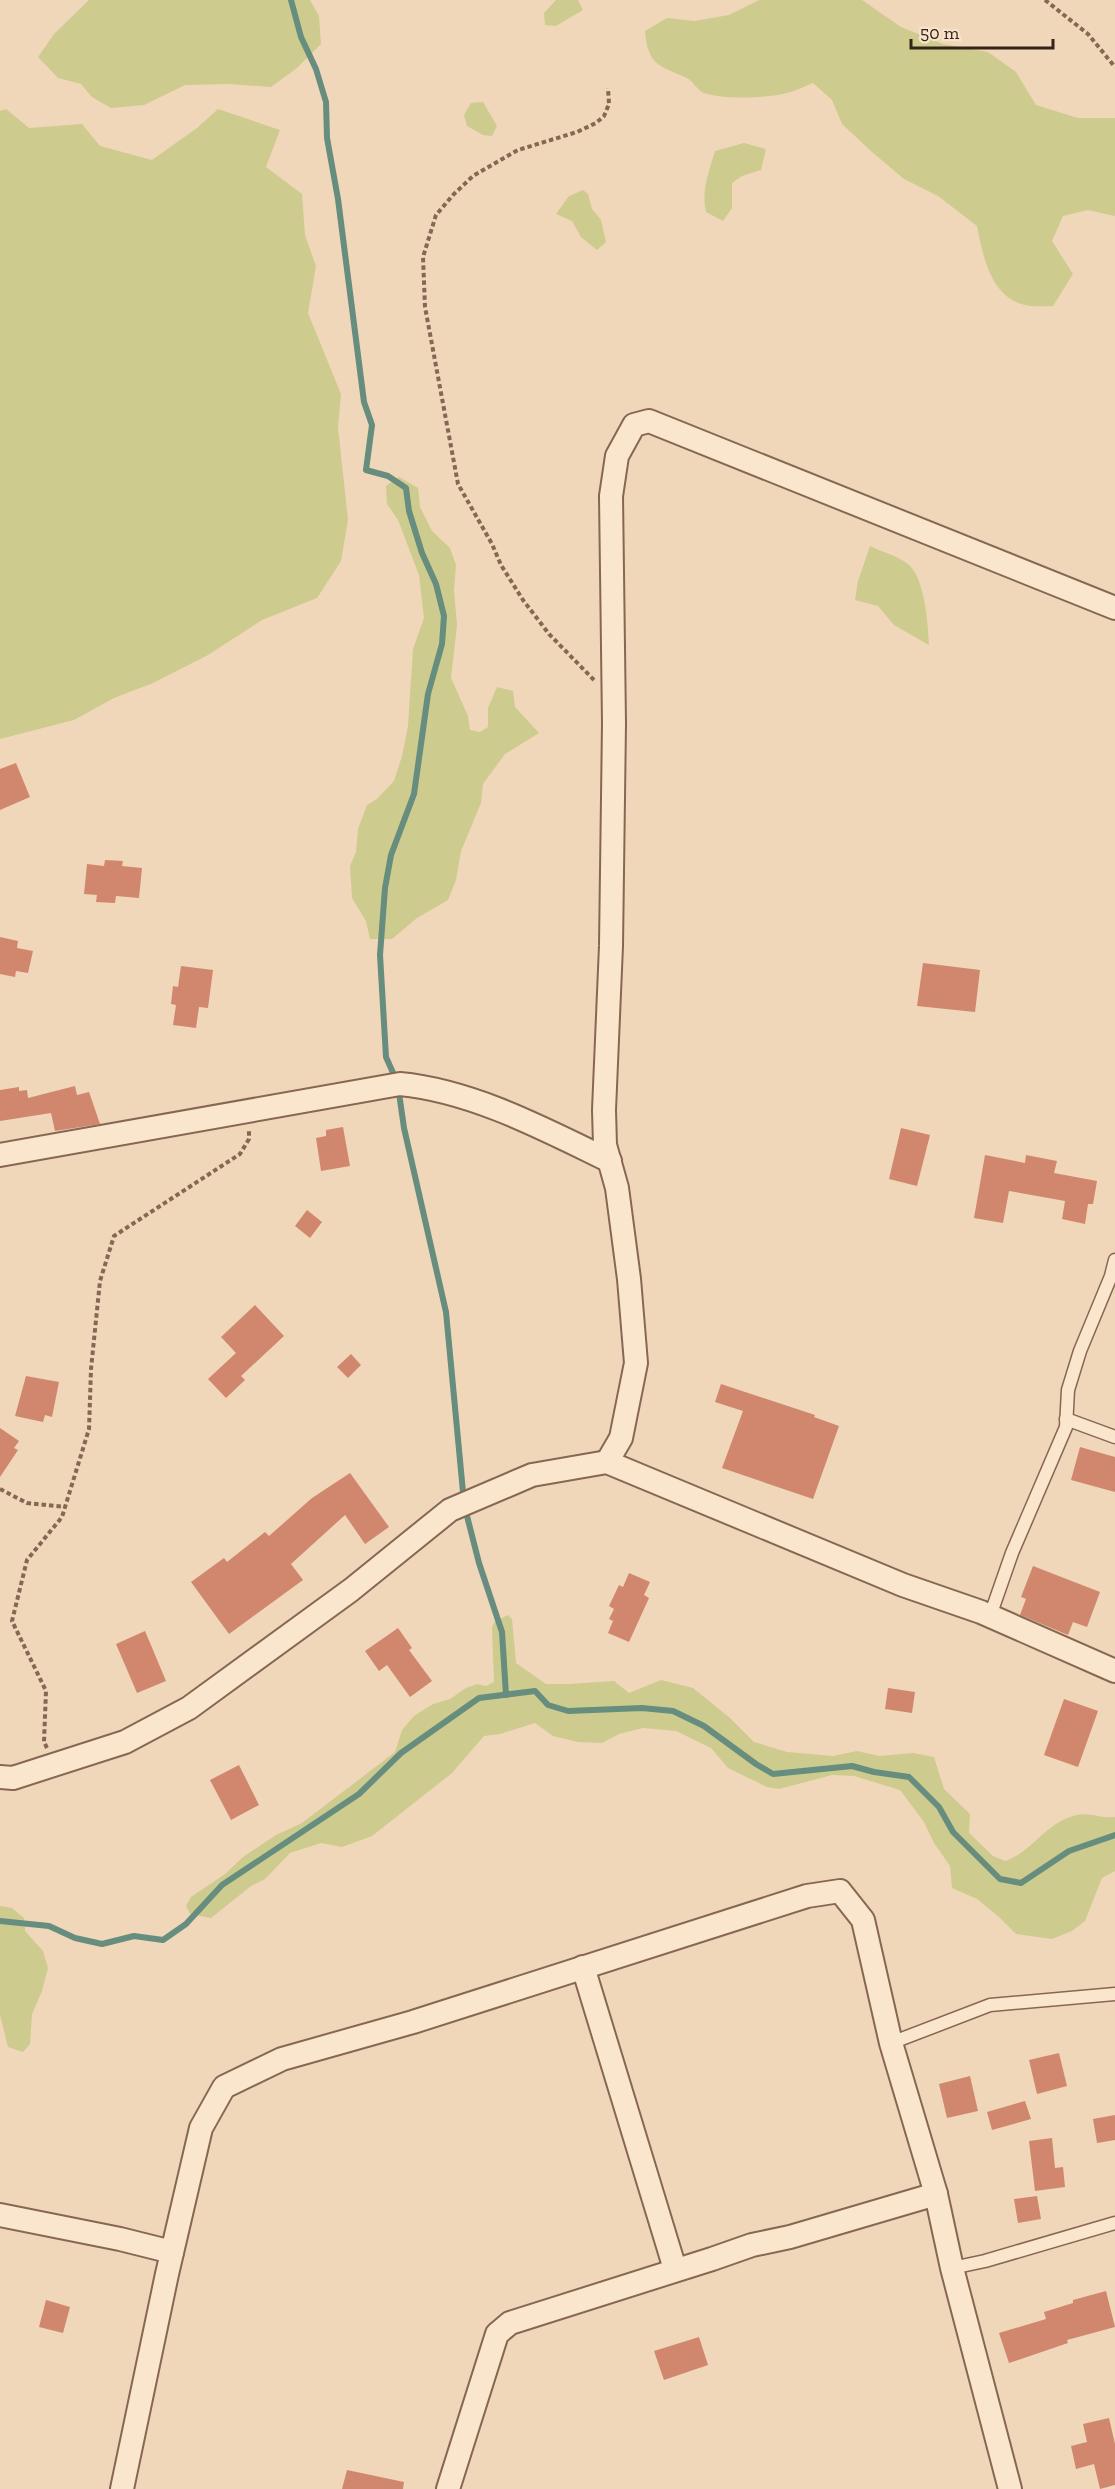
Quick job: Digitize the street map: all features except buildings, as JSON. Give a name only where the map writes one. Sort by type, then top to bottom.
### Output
[{"type":"street","points":[[607,1462],[621,1438],[636,1363],[620,1211],[605,1145],[604,1110],[611,946],[613,700],[610,496],[616,456],[634,424],[649,421],[1115,608]]},
{"type":"street","points":[[0,1155],[400,1084],[430,1087],[526,1120],[610,1161]]},
{"type":"street","points":[[0,1777],[13,1778],[125,1742],[189,1708],[351,1590],[450,1510],[532,1475],[607,1462],[903,1585],[990,1616],[1115,1671]]},
{"type":"street","points":[[122,2489],[172,2252],[201,2128],[224,2087],[282,2059],[413,2022],[807,1896],[840,1891],[863,1920],[891,2043],[936,2194],[952,2268],[1010,2489]]},
{"type":"street","points":[[584,1967],[675,2269]]},
{"type":"street","points":[[448,2489],[497,2334],[510,2323],[752,2245],[790,2237],[936,2194]]},
{"type":"street","points":[[0,2215],[172,2252]]},
{"type":"lane","points":[[990,1616],[1012,1553],[1066,1427],[1068,1390],[1115,1260]]},
{"type":"lane","points":[[1066,1419],[1115,1437]]},
{"type":"lane","points":[[891,2043],[990,2005],[1115,1994]]},
{"type":"lane","points":[[952,2268],[985,2261],[1115,2223]]},
{"type":"path","points":[[1045,0],[1088,34],[1115,67]]},
{"type":"path","points":[[608,88],[609,104],[604,116],[596,123],[577,132],[518,150],[473,176],[436,215],[423,257],[425,307],[458,484],[523,600],[549,634],[613,700]]},
{"type":"path","points":[[54,1764],[44,1742],[46,1691],[12,1621],[27,1560],[62,1517],[89,1429],[91,1369],[100,1281],[114,1236],[240,1154],[249,1139],[247,1112]]},
{"type":"path","points":[[0,1489],[27,1503],[65,1507]]},
{"type":"shaded area","points":[[89,0],[310,0],[319,16],[321,44],[297,68],[271,87],[228,84],[185,85],[144,105],[111,108],[92,97],[81,84],[58,78],[38,57],[54,34]]},
{"type":"shaded area","points":[[556,0],[578,0],[583,10],[556,26],[545,25],[544,13]]},
{"type":"shaded area","points":[[759,0],[862,0],[901,27],[943,44],[988,52],[1016,72],[1036,105],[1078,118],[1115,118],[1115,216],[1088,210],[1063,216],[1052,241],[1073,274],[1053,306],[1025,305],[1004,293],[990,273],[977,226],[938,196],[904,179],[872,152],[842,124],[832,100],[813,83],[779,95],[746,98],[712,95],[702,92],[689,80],[656,62],[649,51],[645,31],[667,18],[695,21],[729,15]]},
{"type":"shaded area","points":[[483,102],[497,126],[492,136],[483,135],[467,126],[464,115],[471,103]]},
{"type":"shaded area","points":[[6,109],[29,128],[82,124],[100,146],[152,160],[197,128],[218,109],[280,130],[266,167],[302,194],[305,235],[316,266],[308,313],[341,394],[338,428],[348,520],[341,561],[317,598],[262,620],[208,655],[153,683],[114,698],[74,720],[0,739],[0,111]]},
{"type":"shaded area","points":[[744,143],[766,149],[761,170],[742,176],[732,183],[732,208],[723,221],[706,212],[704,197],[708,174],[715,151]]},
{"type":"shaded area","points":[[583,190],[588,194],[592,209],[601,220],[606,242],[597,250],[581,237],[572,221],[556,214],[569,196]]},
{"type":"shaded area","points":[[399,477],[418,488],[420,507],[432,531],[450,548],[456,565],[454,590],[457,625],[451,678],[468,716],[470,730],[480,732],[488,727],[488,708],[497,687],[513,691],[515,707],[539,733],[505,754],[483,784],[481,803],[461,851],[456,880],[448,900],[417,918],[392,939],[370,939],[366,921],[352,898],[350,866],[356,852],[358,829],[367,805],[377,799],[394,781],[402,756],[408,726],[413,649],[424,618],[419,575],[398,520],[387,504],[386,486]]},
{"type":"shaded area","points":[[870,546],[900,559],[914,571],[922,590],[929,645],[894,625],[878,606],[855,600],[858,581]]},
{"type":"shaded area","points":[[508,1615],[512,1619],[516,1663],[546,1684],[614,1681],[629,1693],[661,1680],[693,1688],[730,1718],[754,1742],[787,1752],[833,1756],[857,1751],[879,1756],[913,1753],[934,1757],[944,1789],[970,1814],[969,1833],[993,1856],[1005,1861],[1024,1851],[1048,1830],[1066,1819],[1082,1814],[1115,1817],[1115,1871],[1102,1878],[1085,1921],[1072,1931],[1052,1939],[1016,1934],[977,1899],[952,1888],[950,1866],[934,1843],[924,1822],[900,1790],[854,1776],[832,1775],[779,1789],[767,1787],[728,1768],[711,1748],[676,1731],[643,1728],[619,1734],[602,1743],[578,1742],[553,1736],[535,1723],[500,1734],[484,1736],[452,1773],[372,1836],[342,1847],[321,1843],[290,1853],[265,1879],[251,1886],[211,1918],[190,1914],[186,1906],[191,1897],[276,1835],[302,1823],[395,1752],[402,1730],[414,1716],[433,1704],[450,1699],[466,1688],[477,1684],[486,1686],[494,1682],[492,1627],[495,1621]]},
{"type":"shaded area","points":[[0,1906],[12,1908],[24,1918],[25,1931],[43,1951],[48,1968],[42,1991],[32,2014],[30,2044],[23,2052],[8,2047],[0,2015]]},
{"type":"waterway","points":[[291,0],[301,37],[316,69],[326,102],[327,138],[338,199],[364,402],[372,425],[366,470],[388,476],[406,488],[409,511],[422,553],[436,584],[444,616],[442,644],[428,694],[414,794],[391,855],[385,888],[380,955],[386,1057],[394,1075]]},
{"type":"waterway","points":[[399,1093],[404,1128],[446,1312],[463,1492]]},
{"type":"waterway","points":[[467,1516],[479,1563],[502,1632],[506,1695]]},
{"type":"waterway","points":[[0,1921],[49,1926],[75,1938],[102,1944],[134,1936],[163,1940],[186,1924],[222,1885],[359,1794],[401,1753],[479,1698],[535,1691],[548,1705],[568,1711],[642,1708],[673,1711],[704,1726],[773,1774],[852,1766],[909,1777],[939,1807],[953,1832],[1000,1879],[1021,1883],[1069,1851],[1115,1835]]}]
